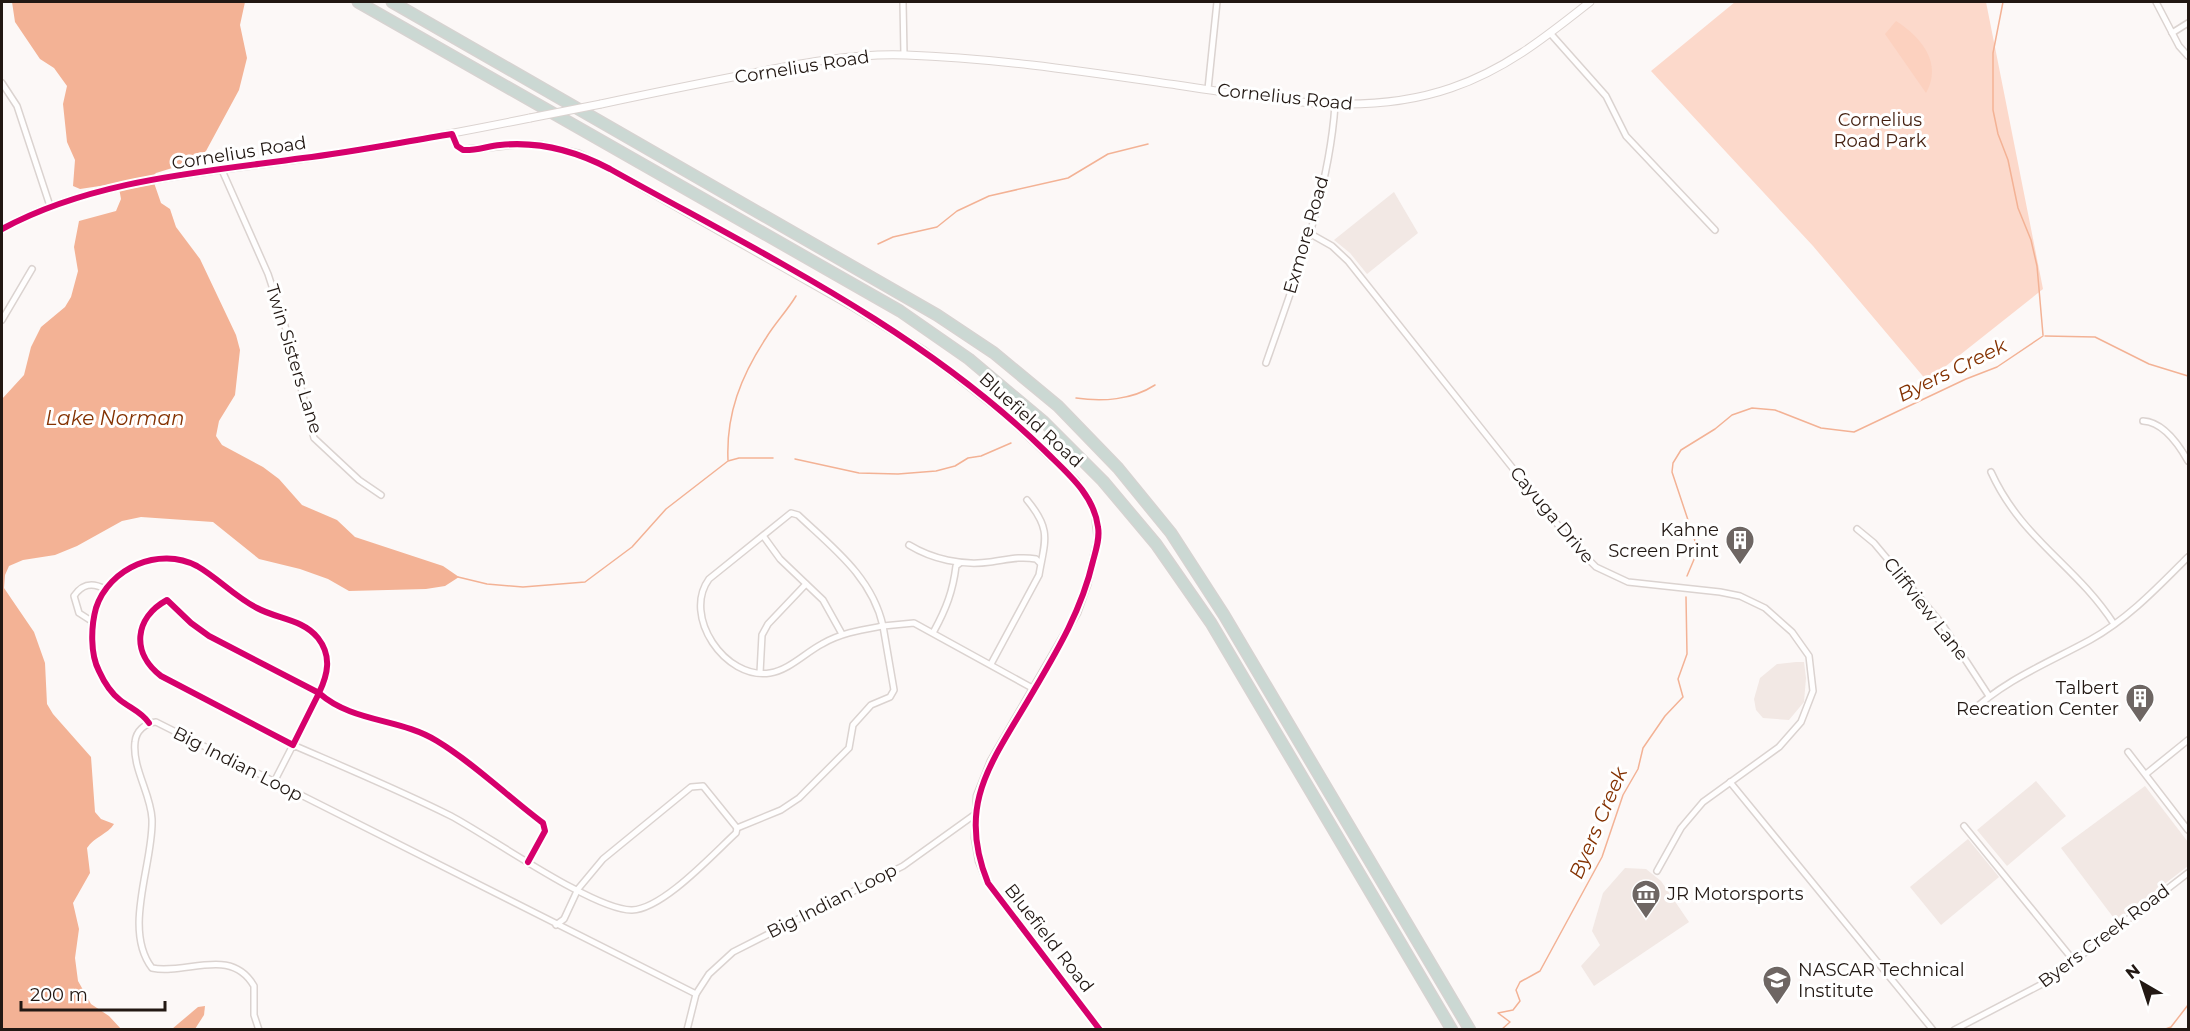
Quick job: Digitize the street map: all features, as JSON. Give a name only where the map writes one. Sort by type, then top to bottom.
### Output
[{"type":"highway","points":[[358,2],[891,306],[969,359],[1044,422],[1130,512],[1194,596],[1452,1029]]},
{"type":"highway","points":[[392,2],[937,315],[1007,364],[1071,418],[1130,480],[1191,561],[1470,1029]]},
{"type":"street","points":[[903,2],[904,55]]},
{"type":"street","points":[[1208,89],[1217,2]]},
{"type":"street","name":"Cornelius Road","points":[[2,229],[50,206],[167,178],[452,134],[785,67],[853,56],[904,55],[1006,64],[1335,105],[1388,103],[1452,88],[1501,67],[1590,2]]},
{"type":"street","points":[[2156,2],[2172,33],[2188,56]]},
{"type":"street","points":[[2172,33],[2188,23]]},
{"type":"street","points":[[1550,33],[1606,96],[1626,136],[1715,230]]},
{"type":"street","points":[[2,83],[17,106],[50,206]]},
{"type":"street","name":"Exmore Road","points":[[1266,363],[1310,233],[1328,154],[1335,105]]},
{"type":"street","name":"Bluefield Road","points":[[452,134],[456,146],[463,150],[509,144],[541,145],[579,154],[596,161],[901,336],[988,399],[1076,480],[1088,498],[1099,528],[1088,585],[1077,613],[983,778],[974,814],[978,855],[988,883],[1100,1029]]},
{"type":"street","name":"Twin Sisters Lane","points":[[221,168],[268,274],[285,326],[314,438],[359,480],[381,495]]},
{"type":"street","name":"Cayuga Drive","points":[[1310,233],[1332,246],[1348,261],[1573,544],[1596,567],[1628,582],[1701,588],[1740,596],[1766,608],[1802,643],[1809,656],[1813,677],[1809,706],[1801,722],[1779,747],[1730,782],[1692,814],[1657,871]]},
{"type":"street","points":[[2,320],[32,269]]},
{"type":"street","points":[[2143,421],[2150,421],[2163,428],[2188,461]]},
{"type":"street","points":[[1991,472],[2020,522],[2089,588],[2114,624]]},
{"type":"street","points":[[991,663],[1035,583],[1047,545],[1045,526],[1027,500]]},
{"type":"street","points":[[528,862],[545,831],[543,823],[436,740],[351,714],[319,693],[209,636],[191,623],[167,600],[146,617],[140,644],[143,657],[150,668],[160,676],[293,745],[452,817],[528,862],[612,907],[632,910],[653,904],[728,840],[737,828],[781,810],[799,798],[849,748],[853,725],[871,705],[890,697],[894,690],[883,626],[872,593],[859,575],[795,513],[709,579],[701,592],[699,611],[708,634],[727,659],[741,670],[760,673],[782,669],[842,634],[883,626],[914,623],[934,631],[1034,689]]},
{"type":"street","name":"Cliffview Lane","points":[[1857,529],[1874,543],[1941,624],[1989,696]]},
{"type":"street","points":[[764,537],[780,559],[823,600],[842,634]]},
{"type":"street","points":[[909,545],[937,558],[960,563],[989,562],[1010,557],[1036,559],[1040,563]]},
{"type":"street","points":[[1969,714],[2011,681],[2092,639],[2114,624],[2136,608],[2188,557]]},
{"type":"street","points":[[149,723],[144,716],[116,696],[97,669],[92,636],[93,622],[105,589],[121,573],[136,564],[165,559],[196,565],[258,609],[309,628],[327,653],[328,667],[319,693],[274,782]]},
{"type":"street","points":[[934,631],[954,590],[956,566],[960,563]]},
{"type":"street","points":[[760,673],[762,635],[768,624],[806,584]]},
{"type":"street","points":[[93,622],[79,613],[74,597],[79,590],[88,585],[105,589]]},
{"type":"street","name":"Big Indian Loop","points":[[259,1029],[254,1015],[254,986],[238,968],[230,964],[215,963],[161,970],[152,968],[141,950],[141,882],[152,827],[135,742],[141,728],[149,723],[156,722],[556,926],[696,994]]},
{"type":"street","points":[[2146,774],[2188,740]]},
{"type":"street","points":[[2128,752],[2188,830]]},
{"type":"street","points":[[1730,782],[1933,1029]]},
{"type":"street","points":[[556,926],[564,919],[578,889],[603,859],[691,787],[703,786],[737,828]]},
{"type":"street","name":"Big Indian Loop","points":[[687,1029],[696,994],[709,974],[733,952],[903,866],[974,814]]},
{"type":"street","points":[[1964,826],[2074,961]]},
{"type":"street","name":"Byers Creek Road","points":[[1954,1029],[2038,988],[2188,873]]},
{"type":"shaded area","points":[[1896,21],[1921,43],[1931,61],[1931,82],[1926,93],[1885,34]]},
{"type":"shaded area","points":[[1394,192],[1418,233],[1367,274],[1350,253],[1334,240]]},
{"type":"shaded area","points":[[1804,662],[1806,678],[1804,702],[1789,720],[1763,718],[1756,710],[1754,699],[1760,678],[1777,664]]},
{"type":"shaded area","points":[[2036,781],[2066,816],[2007,866],[1977,830]]},
{"type":"shaded area","points":[[2145,786],[2188,842],[2188,866],[2116,921],[2061,848]]},
{"type":"shaded area","points":[[1968,839],[1999,877],[1941,925],[1910,887]]},
{"type":"shaded area","points":[[1625,868],[1646,869],[1661,881],[1689,922],[1594,986],[1581,966],[1600,945],[1592,931],[1603,893]]},
{"type":"green space","name":"Cornelius Road Park","points":[[1735,2],[1986,2],[2043,289],[1927,381],[1813,246],[1651,71]]},
{"type":"water","name":"Lake Norman","points":[[12,2],[245,2],[240,25],[247,58],[239,90],[206,151],[195,161],[156,173],[152,177],[161,203],[170,209],[176,227],[200,259],[236,335],[240,350],[235,395],[219,421],[216,436],[222,445],[263,467],[279,479],[302,505],[337,520],[355,537],[443,566],[459,577],[445,586],[426,589],[349,591],[328,579],[300,569],[259,559],[213,522],[141,517],[122,521],[77,546],[55,555],[23,560],[9,566],[5,575],[4,588],[34,632],[45,663],[47,704],[91,757],[95,812],[101,819],[114,824],[87,848],[90,873],[73,903],[79,929],[75,958],[78,981],[91,1004],[109,1016],[121,1029],[2,1029],[2,399],[24,375],[31,347],[41,327],[65,307],[71,297],[78,271],[74,247],[79,221],[116,211],[121,199],[119,188],[113,184],[80,189],[73,186],[75,160],[67,142],[63,104],[67,86],[54,68],[40,59],[15,22]]},
{"type":"water","points":[[205,1006],[204,1015],[195,1029],[172,1029],[198,1007]]},
{"type":"waterway","name":"Byers Creek","points":[[2003,2],[1993,53],[1993,110],[1998,134],[2008,160],[2018,208],[2031,240],[2037,266],[2043,335]]},
{"type":"waterway","points":[[878,244],[893,237],[937,227],[957,211],[989,196],[1068,178],[1108,154],[1148,144]]},
{"type":"waterway","points":[[728,460],[730,427],[742,381],[757,352],[796,296]]},
{"type":"waterway","name":"Byers Creek","points":[[1687,576],[1698,550],[1672,472],[1673,463],[1681,450],[1715,429],[1732,415],[1752,408],[1775,410],[1821,428],[1854,432],[1966,379],[1997,367],[2043,336]]},
{"type":"waterway","points":[[2045,336],[2095,337],[2149,364],[2188,376]]},
{"type":"waterway","points":[[1076,398],[1117,399],[1137,394],[1155,385]]},
{"type":"waterway","points":[[795,459],[859,473],[898,474],[936,471],[955,466],[968,458],[981,456],[1011,443]]},
{"type":"waterway","points":[[458,577],[487,584],[523,587],[585,582],[632,547],[666,509],[728,461],[739,458],[773,458]]},
{"type":"waterway","name":"Byers Creek","points":[[1501,1030],[1510,1022],[1498,1013],[1513,1010],[1520,1001],[1516,990],[1520,982],[1540,971],[1602,857],[1623,795],[1638,769],[1643,748],[1665,716],[1683,697],[1678,679],[1687,654],[1686,597]]},
{"type":"waterway","points":[[2163,1030],[2171,1027],[2188,1005]]},
{"type":"cycle path","points":[[2,229],[37,212],[73,199],[148,180],[187,174],[340,153],[452,134],[457,146],[463,150],[515,144],[543,146],[571,152],[610,169],[724,231],[837,296],[892,330],[945,367],[996,407],[1044,450],[1078,484],[1095,515],[1098,531],[1097,544],[1088,580],[1057,651],[990,767],[977,809],[976,832],[979,856],[988,883],[1100,1030]]},
{"type":"cycle path","points":[[149,723],[117,697],[101,675],[93,648],[94,615],[103,594],[124,572],[137,564],[152,560],[167,558],[182,560],[205,571],[257,608],[297,623],[312,632],[318,638],[327,658],[325,679],[319,693],[209,636],[191,623],[167,600],[148,616],[140,636],[145,657],[151,667],[161,676],[293,745],[319,693],[332,703],[347,710],[408,728],[437,741],[465,760],[543,823],[545,831],[528,862]]},
{"type":"place","name":"Kahne Screen Print","points":[[1740,566]]},
{"type":"place","name":"Talbert Recreation Center","points":[[2140,724]]},
{"type":"place","name":"JR Motorsports","points":[[1646,920]]},
{"type":"place","name":"NASCAR Technical Institute","points":[[1777,1006]]}]
